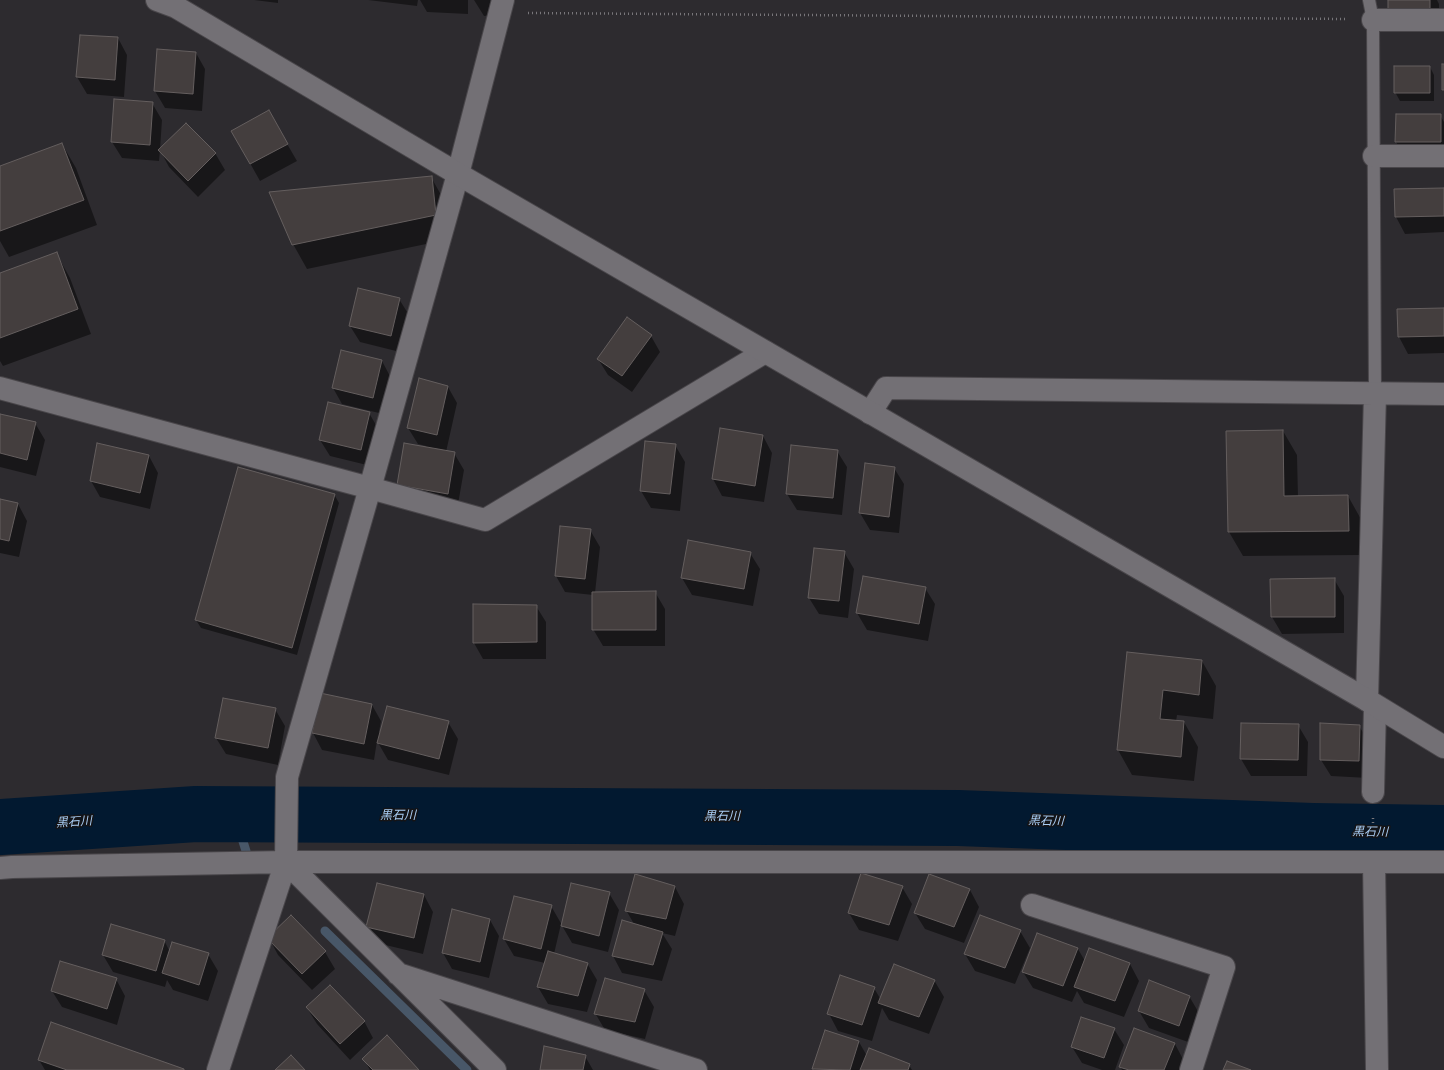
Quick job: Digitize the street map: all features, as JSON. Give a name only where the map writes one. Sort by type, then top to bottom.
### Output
[{"type":"street","points":[[157,0],[176,7],[458,174],[1371,703],[1444,747]]},
{"type":"street","points":[[218,1070],[286,862],[287,777],[458,174],[502,7]]},
{"type":"street","points":[[1371,10],[1444,20]]},
{"type":"street","points":[[1374,156],[1444,156]]},
{"type":"street","points":[[0,388],[485,520],[765,352]]},
{"type":"street","points":[[870,413],[886,388],[1444,394]]},
{"type":"street","points":[[1373,792],[1371,703],[1375,394]]},
{"type":"street","points":[[286,862],[495,1070]]},
{"type":"street","points":[[0,868],[286,862],[1444,862]]},
{"type":"street","points":[[1374,862],[1376,1070]]},
{"type":"street","points":[[1032,905],[1224,967],[1191,1070]]},
{"type":"street","points":[[398,974],[696,1070]]},
{"type":"lane","points":[[1371,10],[1374,156],[1375,394]]},
{"type":"path","points":[[502,7],[1371,10]]},
{"type":"path","points":[[1373,792],[1374,862]]},
{"type":"building","points":[[1388,0],[1430,0],[1430,13],[1388,12]]},
{"type":"building","points":[[80,35],[118,37],[115,80],[76,77]]},
{"type":"building","points":[[157,49],[196,52],[193,94],[154,91]]},
{"type":"building","points":[[1442,64],[1444,64],[1444,90],[1442,90]]},
{"type":"building","points":[[1394,66],[1430,66],[1430,93],[1394,93]]},
{"type":"building","points":[[114,99],[153,102],[150,145],[111,142]]},
{"type":"building","points":[[269,110],[288,144],[250,164],[231,131]]},
{"type":"building","points":[[1396,114],[1441,114],[1441,142],[1395,142]]},
{"type":"building","points":[[186,123],[216,153],[188,181],[158,150]]},
{"type":"building","points":[[62,143],[84,200],[0,231],[0,166]]},
{"type":"building","points":[[432,176],[436,215],[292,245],[269,192]]},
{"type":"building","points":[[1444,188],[1444,216],[1395,217],[1394,189]]},
{"type":"building","points":[[57,252],[78,309],[0,338],[0,273]]},
{"type":"building","points":[[358,288],[400,298],[391,336],[349,326]]},
{"type":"building","points":[[1444,308],[1444,336],[1398,337],[1397,309]]},
{"type":"building","points":[[627,317],[652,335],[622,376],[597,359]]},
{"type":"building","points":[[341,350],[382,360],[373,398],[332,388]]},
{"type":"building","points":[[419,378],[448,386],[437,435],[407,428]]},
{"type":"building","points":[[328,402],[370,412],[361,450],[319,440]]},
{"type":"building","points":[[0,414],[36,422],[27,460],[0,453]]},
{"type":"building","points":[[720,428],[763,435],[755,486],[712,479]]},
{"type":"building","points":[[1283,430],[1284,496],[1348,495],[1349,531],[1228,532],[1226,431]]},
{"type":"building","points":[[645,441],[676,444],[670,494],[640,491]]},
{"type":"building","points":[[97,443],[149,455],[140,493],[90,481]]},
{"type":"building","points":[[404,443],[455,452],[448,494],[397,485]]},
{"type":"building","points":[[791,445],[838,450],[833,498],[786,494]]},
{"type":"building","points":[[865,463],[895,467],[889,517],[859,513]]},
{"type":"building","points":[[238,467],[335,494],[292,648],[195,620]]},
{"type":"building","points":[[0,499],[18,503],[9,541],[0,539]]},
{"type":"building","points":[[560,526],[591,529],[585,579],[555,576]]},
{"type":"building","points":[[688,540],[751,552],[744,589],[681,578]]},
{"type":"building","points":[[814,548],[845,551],[839,601],[808,598]]},
{"type":"building","points":[[863,576],[926,587],[919,624],[856,613]]},
{"type":"building","points":[[1335,578],[1335,617],[1271,617],[1270,579]]},
{"type":"building","points":[[656,591],[656,630],[592,630],[592,592]]},
{"type":"building","points":[[473,604],[537,605],[537,642],[473,643]]},
{"type":"building","points":[[1127,652],[1202,660],[1199,695],[1163,690],[1160,719],[1184,721],[1181,757],[1117,750]]},
{"type":"building","points":[[320,693],[372,704],[364,744],[312,733]]},
{"type":"building","points":[[223,698],[276,708],[268,748],[215,738]]},
{"type":"building","points":[[387,706],[449,721],[439,759],[377,743]]},
{"type":"building","points":[[1241,723],[1299,724],[1298,760],[1240,759]]},
{"type":"building","points":[[1320,723],[1360,725],[1359,761],[1320,760]]},
{"type":"building","points":[[861,873],[903,886],[889,925],[848,913]]},
{"type":"building","points":[[635,874],[675,886],[666,919],[625,911]]},
{"type":"building","points":[[929,874],[970,889],[954,927],[914,913]]},
{"type":"building","points":[[377,883],[424,894],[414,938],[366,927]]},
{"type":"building","points":[[571,883],[610,892],[599,936],[561,926]]},
{"type":"building","points":[[514,896],[552,905],[541,949],[503,939]]},
{"type":"building","points":[[452,909],[490,919],[480,962],[442,953]]},
{"type":"building","points":[[291,915],[326,951],[302,974],[267,938]]},
{"type":"building","points":[[980,915],[1021,930],[1005,968],[964,954]]},
{"type":"building","points":[[622,920],[663,932],[653,965],[612,956]]},
{"type":"building","points":[[111,924],[165,940],[156,971],[102,955]]},
{"type":"building","points":[[1037,933],[1078,948],[1063,986],[1022,972]]},
{"type":"building","points":[[172,942],[209,953],[199,985],[162,973]]},
{"type":"building","points":[[1089,948],[1130,963],[1115,1001],[1074,987]]},
{"type":"building","points":[[548,951],[588,963],[578,996],[537,987]]},
{"type":"building","points":[[60,961],[117,978],[107,1009],[51,991]]},
{"type":"building","points":[[894,964],[935,980],[919,1017],[878,1003]]},
{"type":"building","points":[[840,975],[875,987],[862,1025],[827,1014]]},
{"type":"building","points":[[605,978],[645,989],[635,1022],[594,1014]]},
{"type":"building","points":[[1149,980],[1190,996],[1179,1026],[1138,1011]]},
{"type":"building","points":[[330,985],[365,1021],[340,1044],[306,1007]]},
{"type":"building","points":[[1081,1017],[1115,1028],[1104,1058],[1071,1047]]},
{"type":"building","points":[[51,1022],[184,1070],[67,1070],[38,1060]]},
{"type":"building","points":[[1134,1028],[1175,1043],[1164,1070],[1129,1070],[1119,1067]]},
{"type":"building","points":[[825,1030],[859,1041],[850,1070],[812,1069]]},
{"type":"building","points":[[387,1035],[419,1070],[373,1070],[362,1059]]},
{"type":"building","points":[[544,1046],[586,1055],[583,1070],[540,1070]]},
{"type":"building","points":[[869,1048],[910,1064],[908,1070],[860,1070]]},
{"type":"building","points":[[291,1055],[305,1070],[275,1070]]},
{"type":"building","points":[[1227,1061],[1251,1070],[1223,1070]]},
{"type":"waterway","points":[[196,814],[241,835],[246,851]]},
{"type":"waterway","name":"黒石川","points":[[0,827],[196,814],[958,818],[1313,831],[1444,833]]},
{"type":"waterway","points":[[325,931],[467,1070]]}]
